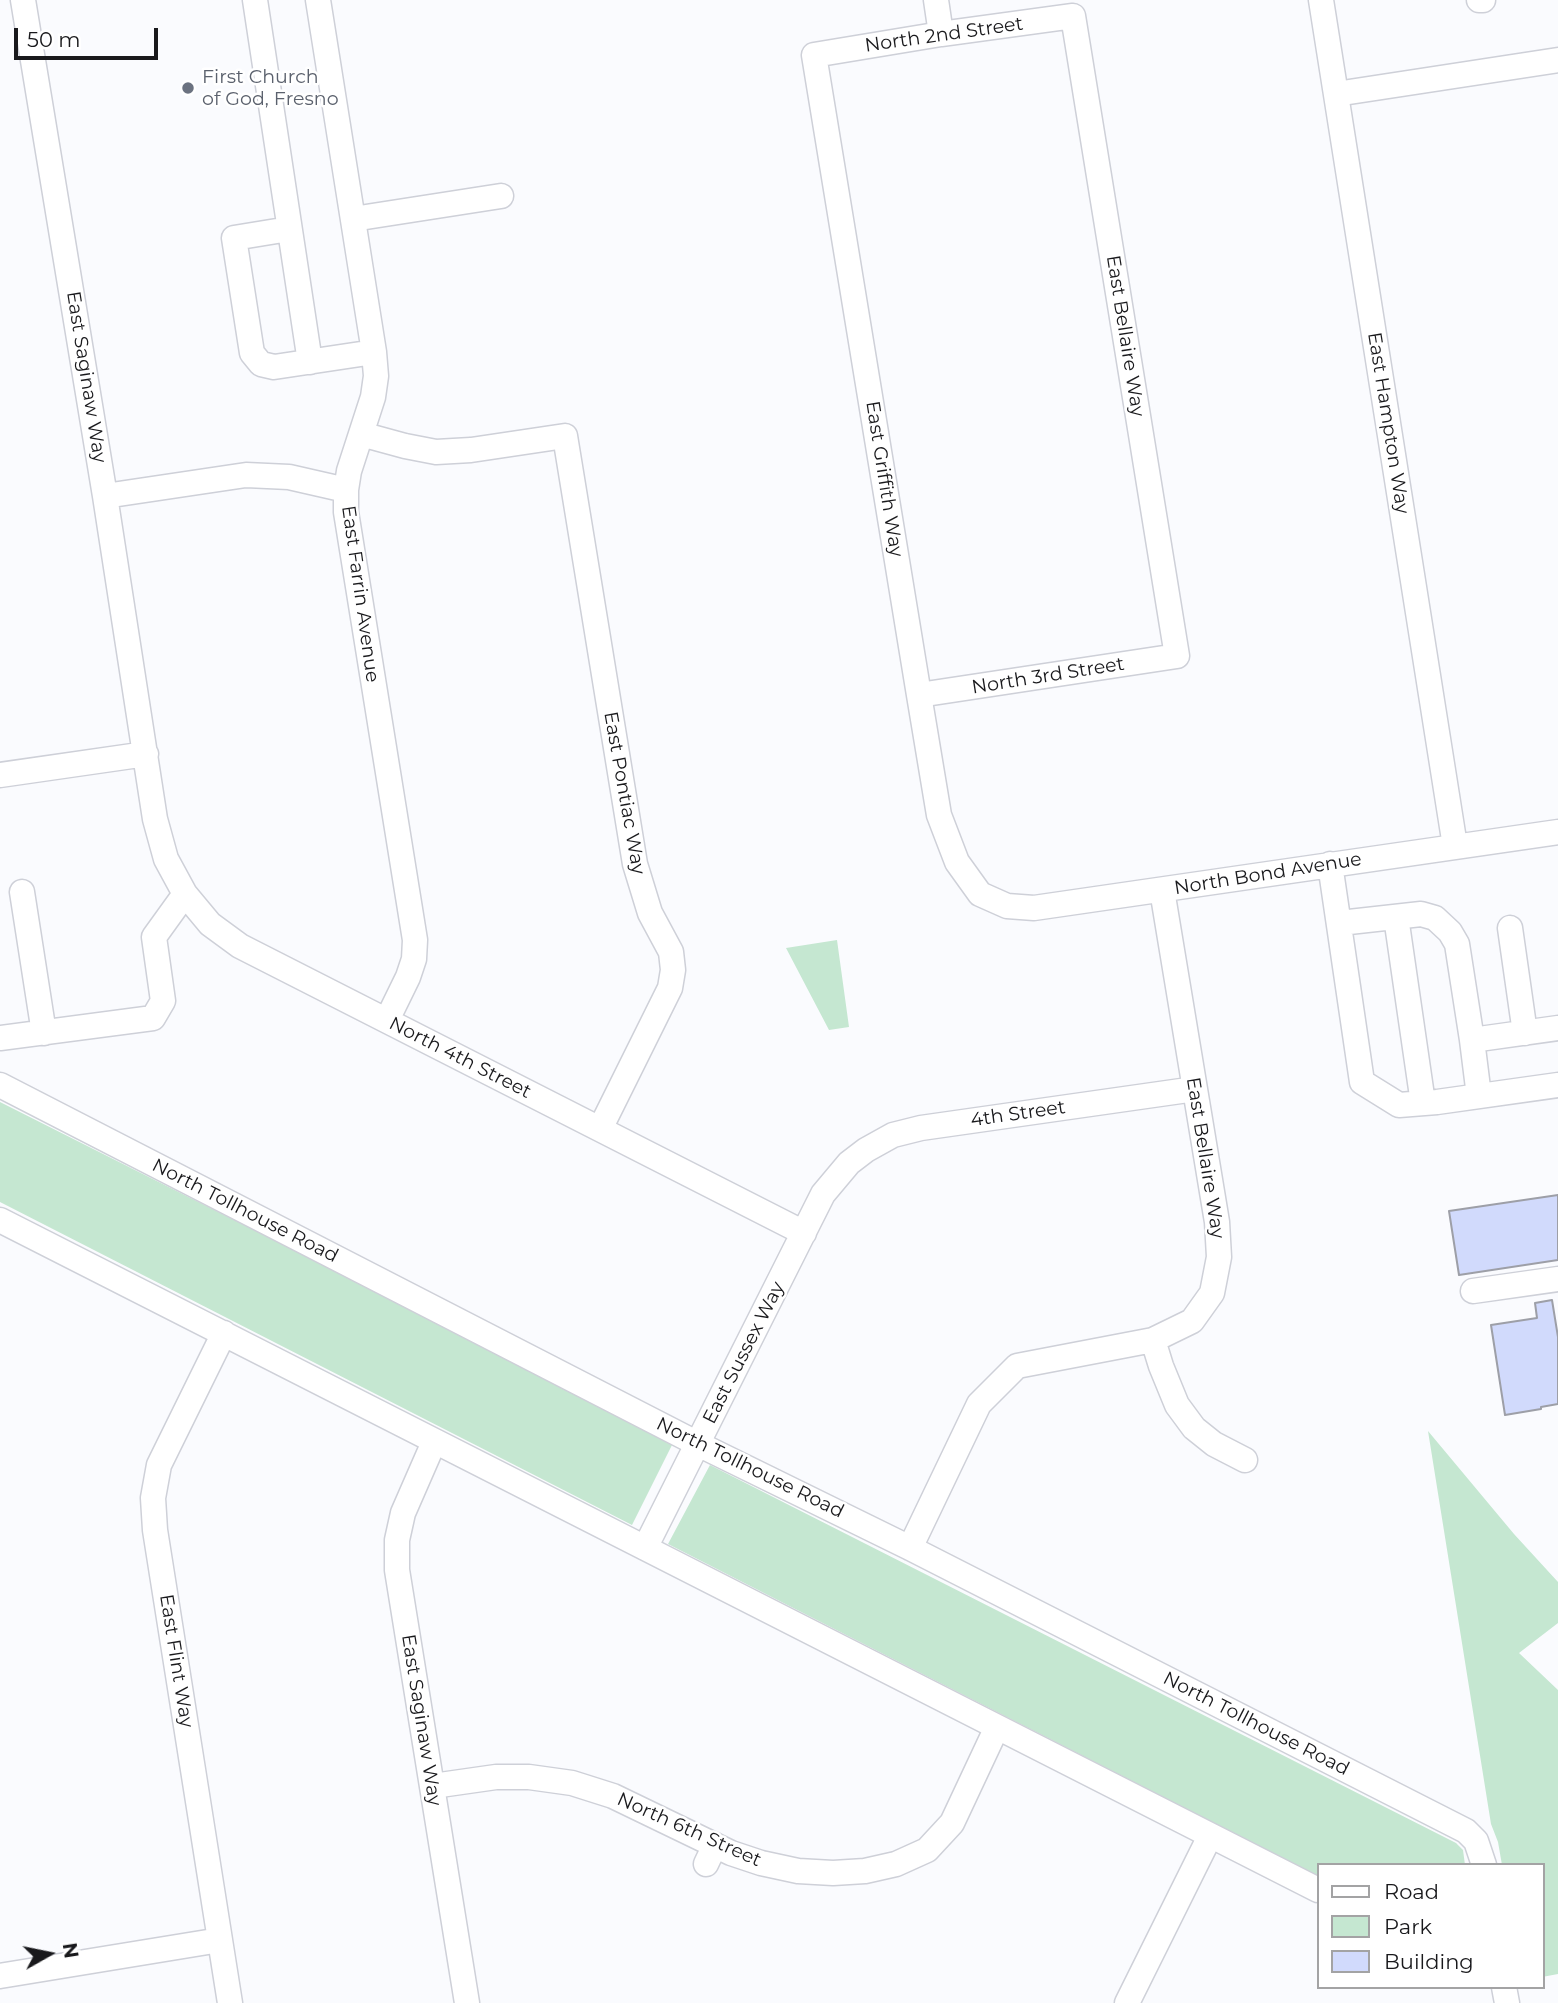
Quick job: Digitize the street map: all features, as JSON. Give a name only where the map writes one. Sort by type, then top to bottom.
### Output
[{"type":"street","name":"East Saginaw Way","points":[[23,0],[146,754]]},
{"type":"street","points":[[255,0],[310,362]]},
{"type":"street","name":"East Farrin Avenue","points":[[318,0],[376,376],[373,397],[349,471],[346,512],[415,940],[411,968],[387,1020]]},
{"type":"street","points":[[936,0],[941,34]]},
{"type":"street","name":"East Hampton Way","points":[[1321,0],[1455,846]]},
{"type":"street","name":"North 2nd Street","points":[[814,55],[1073,16]]},
{"type":"street","name":"East Bellaire Way","points":[[1073,16],[1177,656]]},
{"type":"street","name":"East Griffith Way","points":[[814,55],[939,815],[957,862],[980,894]]},
{"type":"street","points":[[1336,94],[1558,60]]},
{"type":"street","points":[[353,219],[501,197]]},
{"type":"street","points":[[289,229],[234,238],[253,353],[261,364],[274,367],[374,352]]},
{"type":"street","name":"East Pontiac Way","points":[[361,434],[436,452],[471,450],[565,436],[635,864],[650,913],[671,952],[673,970],[670,988],[600,1129]]},
{"type":"street","points":[[105,496],[246,475],[289,477],[346,489]]},
{"type":"street","name":"North 3rd Street","points":[[919,695],[1177,656]]},
{"type":"street","points":[[0,775],[146,754]]},
{"type":"street","name":"North 4th Street","points":[[146,754],[155,819],[166,859],[184,894],[210,924],[240,946],[804,1233]]},
{"type":"street","name":"North Bond Avenue","points":[[980,894],[1007,906],[1034,908],[1558,832]]},
{"type":"street","points":[[1330,864],[1362,1082],[1399,1105],[1558,1085]]},
{"type":"street","name":"East Bellaire Way","points":[[910,1548],[979,1404],[1017,1366],[1153,1340],[1192,1321],[1212,1293],[1219,1257],[1217,1222],[1162,890]]},
{"type":"street","points":[[22,892],[44,1033]]},
{"type":"street","points":[[0,1038],[153,1018],[163,1001],[154,937],[184,894]]},
{"type":"street","points":[[1340,923],[1421,914],[1435,918],[1450,932],[1457,944],[1479,1096]]},
{"type":"street","points":[[1396,917],[1423,1103]]},
{"type":"street","points":[[1510,929],[1525,1033]]},
{"type":"street","points":[[1472,1040],[1558,1028]]},
{"type":"street","name":"North Tollhouse Road","points":[[0,1085],[698,1444],[910,1548],[1466,1831],[1476,1841],[1483,1863]]},
{"type":"street","name":"4th Street","points":[[804,1233],[823,1194],[849,1163],[893,1135],[921,1128],[1195,1089]]},
{"type":"street","points":[[1,1224],[224,1333],[1316,1889]]},
{"type":"street","name":"East Sussex Way","points":[[645,1548],[804,1233]]},
{"type":"street","points":[[1473,1291],[1558,1279]]},
{"type":"street","name":"East Flint Way","points":[[224,1333],[159,1465],[153,1498],[155,1530],[230,2003]]},
{"type":"street","points":[[1153,1340],[1177,1405],[1194,1428],[1214,1444],[1245,1460]]},
{"type":"street","name":"East Saginaw Way","points":[[434,1442],[402,1513],[397,1540],[397,1570],[467,2003]]},
{"type":"street","name":"North 6th Street","points":[[433,1786],[496,1777],[529,1777],[572,1783],[613,1796],[710,1855],[798,1871],[865,1871],[896,1864],[927,1850],[951,1824],[998,1727]]},
{"type":"street","points":[[1128,2003],[1210,1836]]},
{"type":"street","points":[[0,1976],[220,1940]]},
{"type":"green space","points":[[837,940],[849,1027],[829,1030],[786,948]]},
{"type":"green space","points":[[0,1102],[672,1445],[632,1525],[0,1202]]},
{"type":"green space","points":[[1428,1431],[1558,1582],[1558,1623],[1519,1653],[1558,1690],[1558,1974],[1544,1977],[1544,1863],[1502,1863],[1491,1824]]},
{"type":"green space","points":[[710,1465],[1456,1843],[1463,1850],[1465,1863],[1316,1863],[1316,1875],[668,1544]]},
{"type":"building","points":[[1558,1195],[1558,1260],[1459,1275],[1449,1211]]},
{"type":"building","points":[[1552,1300],[1558,1337],[1558,1404],[1505,1415],[1491,1325],[1537,1318],[1535,1303]]},
{"type":"place","name":"First Church of God, Fresno","points":[[188,88]]}]
